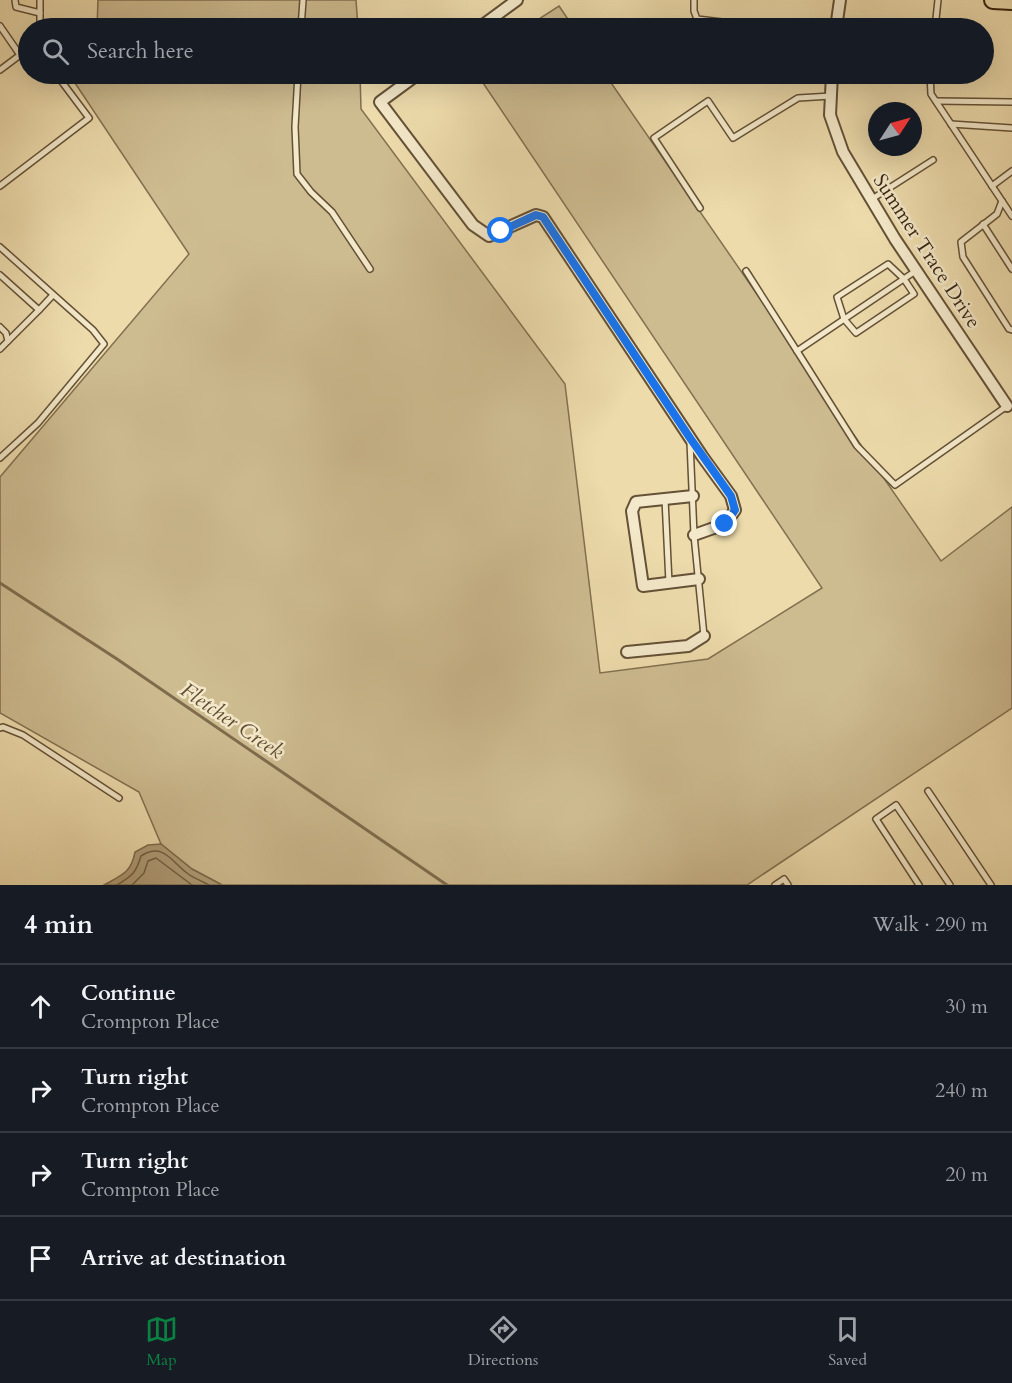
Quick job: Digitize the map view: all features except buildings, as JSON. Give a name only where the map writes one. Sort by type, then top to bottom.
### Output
[{"type":"main road","points":[[993,0],[1012,1]]},
{"type":"street","points":[[492,18],[517,0]]},
{"type":"street","points":[[837,18],[840,0]]},
{"type":"street","points":[[404,84],[380,102],[473,225],[489,236],[523,219],[536,215],[543,217],[731,496],[735,510],[725,524],[694,535]]},
{"type":"street","name":"Summer Trace Drive","points":[[832,84],[830,115],[843,152],[916,270],[1007,406]]},
{"type":"street","points":[[693,496],[636,502],[632,511],[644,586],[699,579]]},
{"type":"street","points":[[627,652],[688,646],[704,636]]},
{"type":"lane","points":[[15,0],[16,7],[40,13]]},
{"type":"lane","points":[[40,0],[40,18]]},
{"type":"lane","points":[[302,18],[303,0]]},
{"type":"lane","points":[[694,0],[697,18]]},
{"type":"lane","points":[[936,18],[938,0]]},
{"type":"lane","points":[[0,26],[18,52]]},
{"type":"lane","points":[[0,68],[18,56]]},
{"type":"lane","points":[[0,186],[89,118],[64,84]]},
{"type":"lane","points":[[298,84],[297,174],[311,192],[332,212],[370,269]]},
{"type":"lane","points":[[930,84],[931,94],[1012,216]]},
{"type":"lane","points":[[700,208],[654,138],[708,101],[733,138],[798,98],[831,96]]},
{"type":"lane","points":[[936,101],[1012,102]]},
{"type":"lane","points":[[951,124],[1012,128]]},
{"type":"lane","points":[[872,199],[933,160]]},
{"type":"lane","points":[[992,186],[1012,171]]},
{"type":"lane","points":[[1002,201],[997,214],[961,242],[963,257],[1012,330]]},
{"type":"lane","points":[[983,224],[1012,269]]},
{"type":"lane","points":[[0,247],[93,330],[104,344],[38,423],[0,458]]},
{"type":"lane","points":[[888,264],[904,279],[914,294],[856,333],[844,319],[837,297],[888,264]]},
{"type":"lane","points":[[797,351],[916,270]]},
{"type":"lane","points":[[746,271],[857,446],[895,485],[1007,406]]},
{"type":"lane","points":[[0,275],[39,310]]},
{"type":"lane","points":[[0,349],[53,295]]},
{"type":"lane","points":[[0,327],[6,333],[8,341]]},
{"type":"lane","points":[[690,438],[694,535],[704,636]]},
{"type":"lane","points":[[665,499],[669,583]]},
{"type":"lane","points":[[0,728],[3,727],[23,735],[119,798]]},
{"type":"lane","points":[[928,791],[992,885]]},
{"type":"lane","points":[[919,885],[876,819],[896,805],[950,885]]},
{"type":"lane","points":[[775,885],[784,879],[788,885]]},
{"type":"shaded area","points":[[98,0],[356,0],[357,18],[97,18]]},
{"type":"shaded area","points":[[559,6],[567,18],[540,18]]},
{"type":"shaded area","points":[[76,84],[360,84],[361,109],[565,384],[600,673],[708,659],[822,588],[484,84],[612,84],[941,561],[1012,507],[1012,708],[747,885],[222,885],[192,869],[161,844],[139,792],[0,713],[0,477],[189,254]]},
{"type":"water","points":[[161,844],[192,869],[222,885],[104,885],[121,876],[128,869],[135,852],[148,845]]},
{"type":"waterway","name":"Fletcher Creek","points":[[0,583],[117,659],[447,885]]},
{"type":"route","points":[[501,231],[523,219],[536,215],[543,217],[731,496],[735,510],[725,524]]}]
